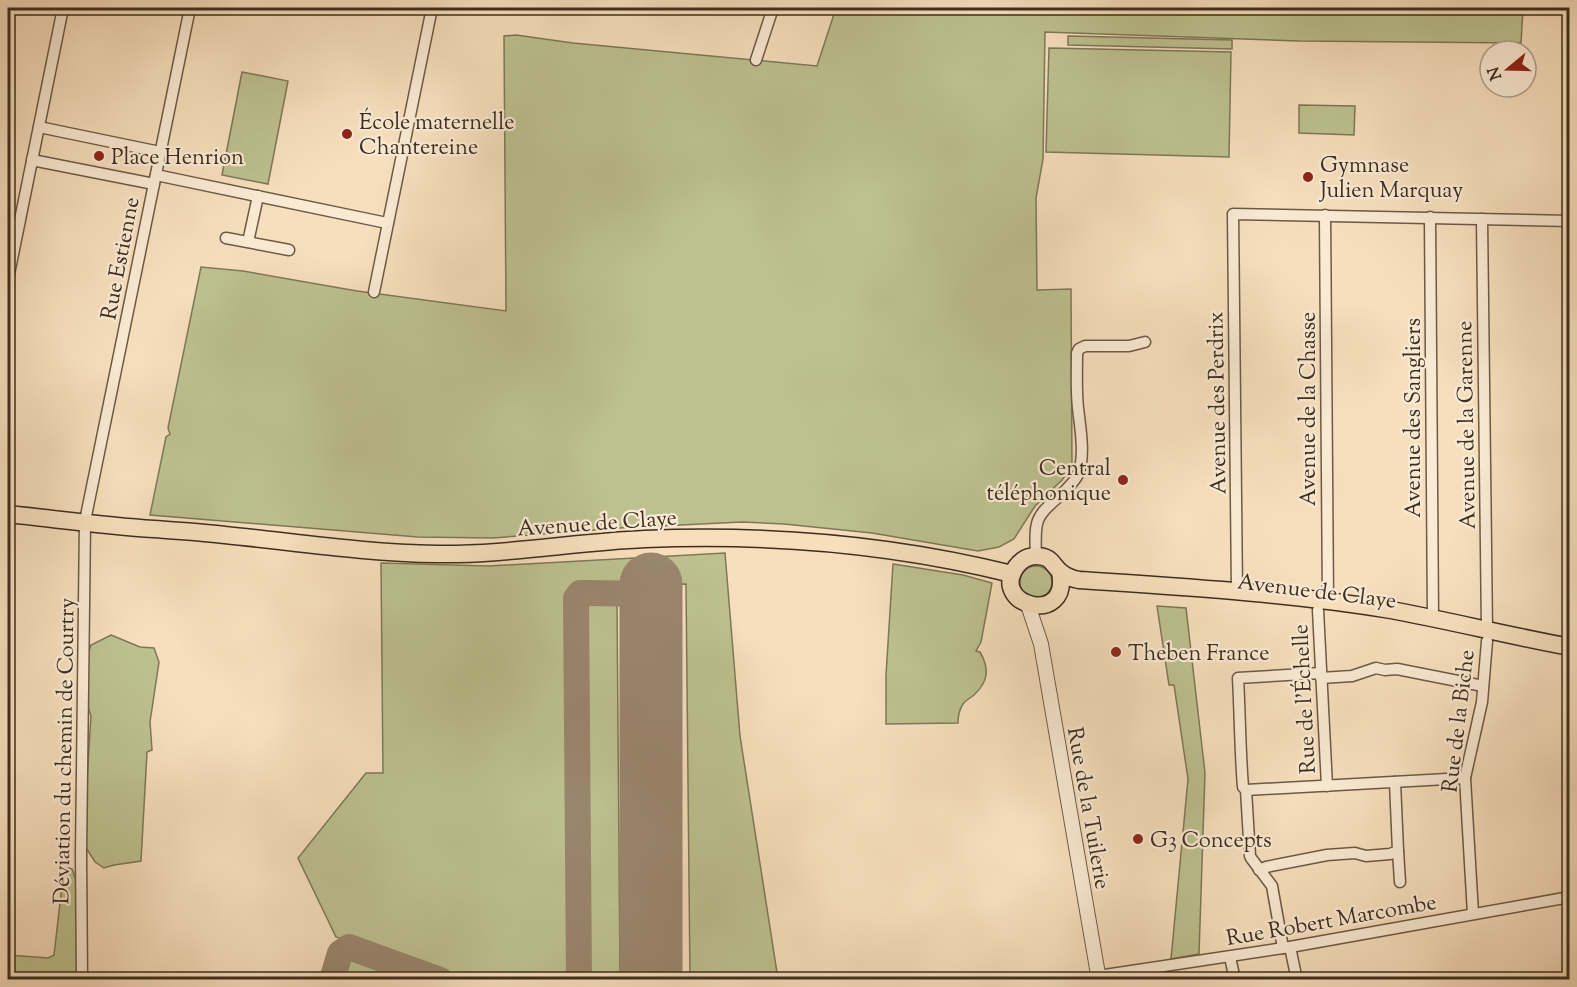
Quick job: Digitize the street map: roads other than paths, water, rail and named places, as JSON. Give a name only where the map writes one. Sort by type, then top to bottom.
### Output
[{"type":"main road","name":"Avenue de Claye","points":[[8,505],[86,519]]},
{"type":"main road","name":"Avenue de Claye","points":[[8,514],[154,524],[183,530],[351,548],[437,554],[478,553],[643,539],[731,538],[829,542],[969,564],[1012,574]]},
{"type":"main road","name":"Avenue de Claye","points":[[1036,556],[1050,560],[1060,572],[1079,580],[1237,592],[1323,606],[1394,622],[1569,647]]},
{"type":"main road","points":[[1028,605],[1016,596],[1011,582],[1012,574],[1018,563],[1036,556]]},
{"type":"main road","points":[[1054,599],[1061,588],[1060,572]]},
{"type":"main road","name":"Avenue de Claye","points":[[1028,605],[1035,606],[1078,591],[1393,611],[1433,619],[1569,657]]},
{"type":"street","points":[[8,279],[10,255],[63,8]]},
{"type":"street","name":"Rue Estienne","points":[[86,519],[190,8]]},
{"type":"street","points":[[374,292],[432,8]]},
{"type":"street","points":[[756,60],[772,8]]},
{"type":"street","points":[[39,127],[160,152]]},
{"type":"street","points":[[32,160],[258,196],[387,223]]},
{"type":"street","points":[[248,242],[258,196]]},
{"type":"street","name":"Avenue des Perdrix","points":[[1237,592],[1233,214],[1325,215]]},
{"type":"street","points":[[1325,215],[1569,221]]},
{"type":"street","name":"Avenue de la Chasse","points":[[1323,606],[1325,215]]},
{"type":"street","name":"Avenue des Sangliers","points":[[1430,217],[1433,619]]},
{"type":"street","name":"Avenue de la Garenne","points":[[1482,219],[1487,635]]},
{"type":"street","points":[[226,238],[289,250]]},
{"type":"street","points":[[1036,556],[1035,532],[1038,518],[1044,509],[1072,483],[1080,469],[1081,422],[1078,407],[1077,352],[1085,346],[1129,346],[1144,342]]},
{"type":"street","name":"Déviation du chemin de Courtry","points":[[82,980],[81,854],[86,519]]},
{"type":"street","name":"Rue de la Tuilerie","points":[[1041,644],[1041,620],[1054,599]]},
{"type":"street","name":"Rue de la Tuilerie","points":[[1028,605],[1041,644],[1098,978]]},
{"type":"street","name":"Rue de l'Échelle","points":[[1323,606],[1321,676],[1327,786]]},
{"type":"street","name":"Rue de la Biche","points":[[1473,915],[1465,778],[1482,702],[1487,635]]},
{"type":"street","points":[[1297,980],[1286,947],[1272,886],[1250,856],[1246,790],[1243,787],[1240,754],[1238,678],[1352,676],[1376,668],[1397,669],[1483,686]]},
{"type":"street","points":[[1246,790],[1465,778]]},
{"type":"street","points":[[1395,782],[1400,882]]},
{"type":"street","points":[[1259,870],[1327,855],[1355,853],[1366,856],[1398,851]]},
{"type":"street","name":"Rue Robert Marcombe","points":[[1098,978],[1569,897]]},
{"type":"street","points":[[1230,957],[1235,980]]},
{"type":"place","name":"École maternelle Chantereine","points":[[347,134]]},
{"type":"place","name":"Place Henrion","points":[[99,156]]},
{"type":"place","name":"Gymnase Julien Marquay","points":[[1308,177]]},
{"type":"place","name":"Central téléphonique","points":[[1123,480]]},
{"type":"place","name":"Theben France","points":[[1116,652]]},
{"type":"place","name":"G3 Concepts","points":[[1138,839]]}]
